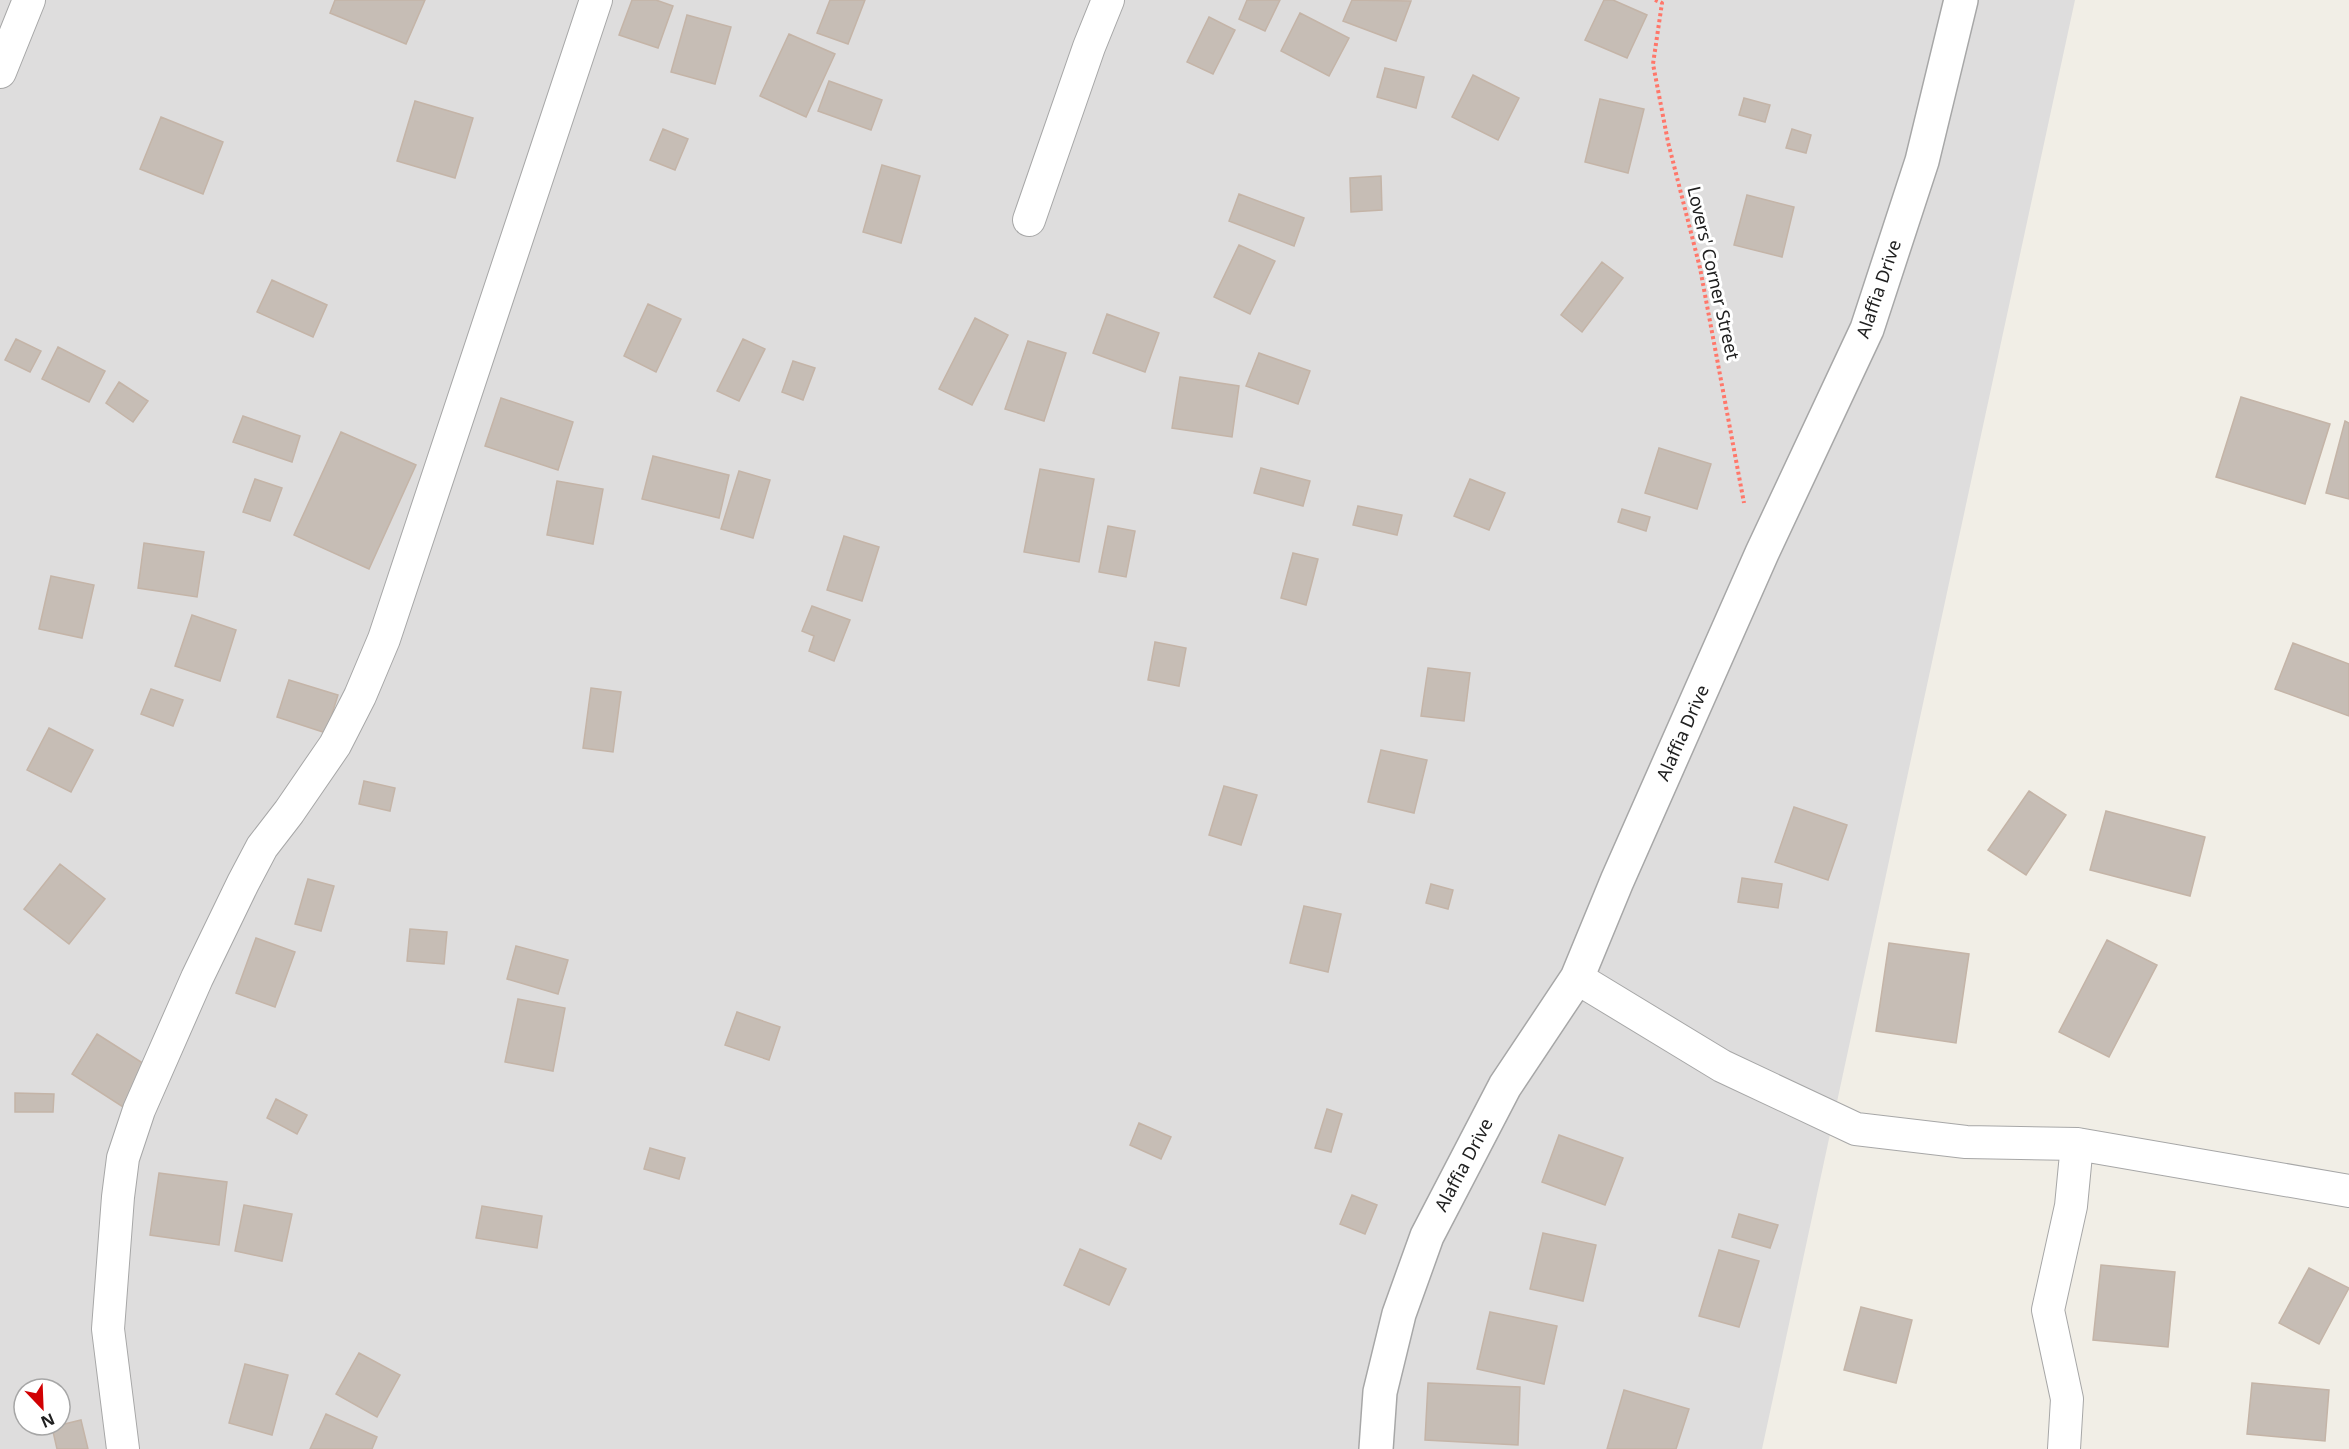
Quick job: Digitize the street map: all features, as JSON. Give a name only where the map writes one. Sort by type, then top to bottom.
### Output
[{"type":"street","points":[[0,72],[29,0]]},
{"type":"street","points":[[123,1449],[108,1329],[123,1158],[139,1110],[197,978],[243,883],[262,847],[335,745],[360,696],[384,639],[596,0]]},
{"type":"street","points":[[1029,220],[1089,47],[1108,0]]},
{"type":"street","name":"Alaffia Drive","points":[[1376,1449],[1380,1392],[1399,1314],[1427,1236],[1505,1086],[1577,978],[1617,881],[1762,553],[1867,329],[1922,161],[1961,0]]},
{"type":"street","points":[[1577,978],[1722,1066],[1856,1129],[1966,1142],[2077,1144],[2349,1191]]},
{"type":"street","points":[[2064,1449],[2067,1399],[2048,1310],[2071,1206],[2077,1144]]},
{"type":"path","name":"Lovers' Corner Street","points":[[1655,0],[1662,3],[1653,64],[1655,75],[1668,142],[1700,268],[1725,393],[1750,542],[1762,553]]},
{"type":"shaded area","points":[[0,0],[2075,0],[1762,1449],[0,1449]]},
{"type":"building","points":[[335,0],[425,0],[406,44],[330,13]]},
{"type":"building","points":[[632,0],[656,0],[673,6],[658,48],[619,35]]},
{"type":"building","points":[[830,0],[865,0],[848,44],[817,33]]},
{"type":"building","points":[[1247,0],[1280,0],[1265,31],[1239,19]]},
{"type":"building","points":[[1352,0],[1411,1],[1396,41],[1343,21]]},
{"type":"building","points":[[1604,0],[1613,0],[1647,15],[1627,58],[1585,40]]},
{"type":"building","points":[[1300,13],[1349,38],[1329,76],[1281,51]]},
{"type":"building","points":[[687,15],[731,27],[715,84],[671,72]]},
{"type":"building","points":[[1209,17],[1235,30],[1213,74],[1187,62]]},
{"type":"building","points":[[789,34],[835,54],[806,117],[760,96]]},
{"type":"building","points":[[1385,68],[1424,77],[1416,108],[1377,97]]},
{"type":"building","points":[[1473,75],[1519,98],[1498,140],[1452,117]]},
{"type":"building","points":[[829,81],[882,100],[871,130],[818,111]]},
{"type":"building","points":[[1744,98],[1770,105],[1765,122],[1739,115]]},
{"type":"building","points":[[1600,99],[1644,109],[1628,173],[1585,162]]},
{"type":"building","points":[[415,101],[473,118],[455,178],[397,161]]},
{"type":"building","points":[[161,117],[223,142],[203,194],[140,169]]},
{"type":"building","points":[[663,129],[688,139],[675,170],[650,160]]},
{"type":"building","points":[[1792,129],[1811,135],[1806,153],[1786,148]]},
{"type":"building","points":[[882,165],[920,176],[901,243],[863,232]]},
{"type":"building","points":[[1381,176],[1382,210],[1351,212],[1350,178]]},
{"type":"building","points":[[1239,194],[1304,218],[1294,246],[1229,221]]},
{"type":"building","points":[[1747,195],[1794,207],[1782,257],[1734,245]]},
{"type":"building","points":[[1239,245],[1275,261],[1250,314],[1214,297]]},
{"type":"building","points":[[1602,262],[1623,278],[1582,332],[1561,315]]},
{"type":"building","points":[[272,280],[327,305],[313,337],[257,312]]},
{"type":"building","points":[[648,304],[681,319],[656,372],[624,356]]},
{"type":"building","points":[[1107,314],[1159,333],[1145,372],[1093,353]]},
{"type":"building","points":[[975,318],[1008,335],[972,405],[939,389]]},
{"type":"building","points":[[16,339],[41,351],[30,372],[5,360]]},
{"type":"building","points":[[743,339],[765,349],[739,401],[717,391]]},
{"type":"building","points":[[1028,341],[1066,353],[1044,421],[1005,409]]},
{"type":"building","points":[[58,347],[105,371],[89,402],[42,379]]},
{"type":"building","points":[[1259,353],[1310,371],[1298,404],[1246,386]]},
{"type":"building","points":[[793,361],[815,368],[803,400],[782,392]]},
{"type":"building","points":[[1180,377],[1239,386],[1232,437],[1172,428]]},
{"type":"building","points":[[119,382],[148,401],[133,422],[106,403]]},
{"type":"building","points":[[2241,397],[2330,424],[2305,504],[2216,477]]},
{"type":"building","points":[[501,398],[573,422],[558,470],[485,446]]},
{"type":"building","points":[[243,416],[300,436],[292,462],[233,442]]},
{"type":"building","points":[[2345,421],[2349,423],[2349,499],[2326,493]]},
{"type":"building","points":[[341,432],[416,465],[369,569],[294,535]]},
{"type":"building","points":[[1659,448],[1711,464],[1697,509],[1645,493]]},
{"type":"building","points":[[653,456],[729,475],[719,518],[642,499]]},
{"type":"building","points":[[1261,468],[1310,481],[1303,506],[1254,493]]},
{"type":"building","points":[[1040,469],[1094,479],[1079,562],[1024,552]]},
{"type":"building","points":[[739,471],[770,480],[753,538],[721,529]]},
{"type":"building","points":[[255,479],[282,488],[270,521],[243,512]]},
{"type":"building","points":[[1470,479],[1505,493],[1489,530],[1454,516]]},
{"type":"building","points":[[557,481],[603,489],[593,544],[547,535]]},
{"type":"building","points":[[1358,506],[1402,515],[1397,535],[1353,525]]},
{"type":"building","points":[[1622,509],[1650,517],[1646,531],[1618,522]]},
{"type":"building","points":[[1108,526],[1135,531],[1126,577],[1099,572]]},
{"type":"building","points":[[844,536],[879,547],[862,601],[827,590]]},
{"type":"building","points":[[144,543],[204,552],[197,597],[138,588]]},
{"type":"building","points":[[1293,553],[1318,559],[1306,605],[1281,598]]},
{"type":"building","points":[[51,576],[94,585],[82,638],[39,629]]},
{"type":"building","points":[[812,606],[850,620],[834,661],[809,651],[814,636],[802,631]]},
{"type":"building","points":[[192,615],[236,630],[220,681],[175,666]]},
{"type":"building","points":[[1155,642],[1186,648],[1179,686],[1148,680]]},
{"type":"building","points":[[2293,643],[2349,664],[2349,716],[2275,689]]},
{"type":"building","points":[[1428,668],[1470,673],[1464,721],[1421,716]]},
{"type":"building","points":[[289,680],[338,695],[326,733],[277,717]]},
{"type":"building","points":[[591,688],[621,692],[613,752],[583,748]]},
{"type":"building","points":[[151,689],[183,700],[173,726],[141,714]]},
{"type":"building","points":[[49,728],[93,750],[71,792],[27,770]]},
{"type":"building","points":[[1381,750],[1427,760],[1414,813],[1368,802]]},
{"type":"building","points":[[364,781],[395,788],[390,811],[359,804]]},
{"type":"building","points":[[1224,786],[1257,795],[1241,845],[1209,835]]},
{"type":"building","points":[[2029,791],[2066,815],[2026,875],[1988,850]]},
{"type":"building","points":[[1794,807],[1847,825],[1828,880],[1775,862]]},
{"type":"building","points":[[2106,811],[2205,837],[2190,896],[2090,870]]},
{"type":"building","points":[[60,864],[105,899],[69,944],[24,909]]},
{"type":"building","points":[[1742,878],[1782,884],[1778,908],[1738,902]]},
{"type":"building","points":[[308,879],[334,886],[321,931],[295,924]]},
{"type":"building","points":[[1431,884],[1453,890],[1448,909],[1426,903]]},
{"type":"building","points":[[1304,906],[1341,914],[1328,972],[1290,963]]},
{"type":"building","points":[[410,929],[447,932],[444,964],[407,961]]},
{"type":"building","points":[[256,938],[295,952],[275,1007],[236,993]]},
{"type":"building","points":[[2107,940],[2157,965],[2109,1057],[2059,1032]]},
{"type":"building","points":[[1889,943],[1969,954],[1956,1043],[1876,1031]]},
{"type":"building","points":[[516,946],[568,960],[558,994],[507,979]]},
{"type":"building","points":[[518,999],[565,1008],[553,1071],[505,1062]]},
{"type":"building","points":[[737,1012],[780,1027],[769,1060],[725,1045]]},
{"type":"building","points":[[97,1034],[149,1067],[123,1107],[72,1074]]},
{"type":"building","points":[[15,1093],[54,1094],[53,1112],[15,1112]]},
{"type":"building","points":[[276,1099],[307,1115],[297,1134],[267,1118]]},
{"type":"building","points":[[1327,1109],[1342,1114],[1331,1152],[1315,1148]]},
{"type":"building","points":[[1139,1123],[1171,1137],[1161,1159],[1130,1145]]},
{"type":"building","points":[[1559,1135],[1623,1158],[1605,1205],[1542,1182]]},
{"type":"building","points":[[650,1148],[685,1158],[679,1179],[644,1169]]},
{"type":"building","points":[[159,1173],[227,1182],[219,1245],[150,1235]]},
{"type":"building","points":[[1352,1195],[1377,1205],[1365,1234],[1340,1224]]},
{"type":"building","points":[[244,1205],[292,1214],[282,1261],[235,1251]]},
{"type":"building","points":[[482,1206],[542,1216],[537,1248],[476,1238]]},
{"type":"building","points":[[1739,1214],[1778,1225],[1770,1248],[1732,1237]]},
{"type":"building","points":[[1543,1233],[1596,1245],[1583,1301],[1530,1289]]},
{"type":"building","points":[[1080,1249],[1126,1269],[1109,1305],[1064,1285]]},
{"type":"building","points":[[1719,1250],[1759,1261],[1739,1327],[1699,1316]]},
{"type":"building","points":[[2101,1265],[2175,1272],[2168,1347],[2093,1340]]},
{"type":"building","points":[[2309,1268],[2349,1288],[2319,1344],[2279,1323]]},
{"type":"building","points":[[1861,1307],[1912,1320],[1896,1383],[1844,1370]]},
{"type":"building","points":[[1490,1312],[1557,1326],[1544,1384],[1477,1369]]},
{"type":"building","points":[[359,1353],[400,1375],[377,1417],[336,1394]]},
{"type":"building","points":[[245,1364],[288,1375],[272,1435],[229,1423]]},
{"type":"building","points":[[1428,1383],[1520,1387],[1518,1445],[1425,1440]]},
{"type":"building","points":[[2252,1383],[2329,1390],[2325,1441],[2247,1434]]},
{"type":"building","points":[[1624,1390],[1689,1409],[1676,1449],[1607,1449]]},
{"type":"building","points":[[326,1414],[377,1437],[372,1449],[310,1449]]},
{"type":"building","points":[[81,1420],[88,1449],[57,1449],[54,1437],[72,1437],[72,1422]]}]
